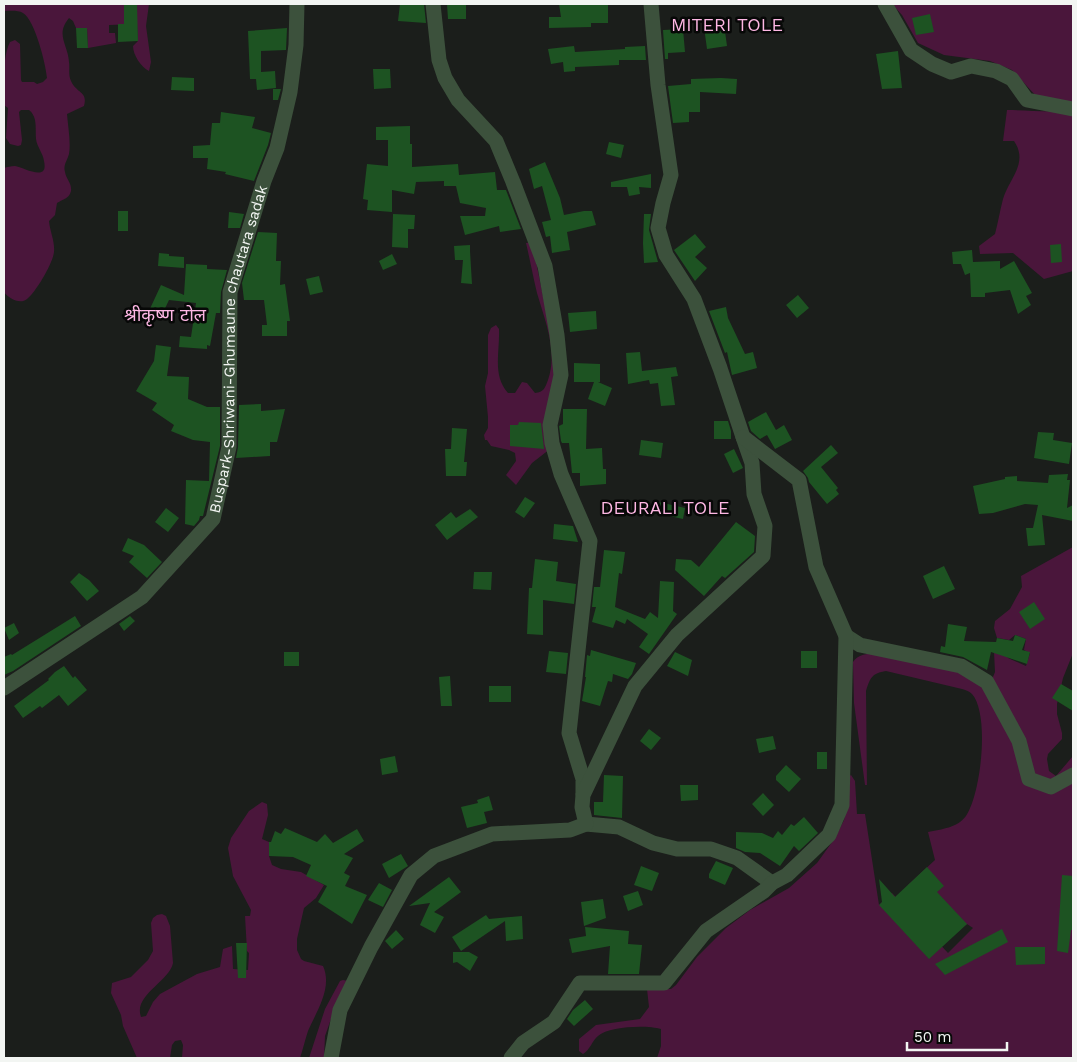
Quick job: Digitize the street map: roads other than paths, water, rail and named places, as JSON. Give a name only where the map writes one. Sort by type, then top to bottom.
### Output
[{"type":"street","name":"Buspark-Shriwani-Ghumaune chautara sadak","points":[[4,688],[142,597],[213,519],[229,447],[230,292],[279,139],[290,92],[296,45],[297,4]]},
{"type":"street","points":[[433,4],[439,60],[445,78],[458,100],[496,141],[545,266],[557,335],[560,375],[550,425],[552,443],[561,474],[590,541],[568,732],[584,779],[582,807],[586,824]]},
{"type":"street","points":[[583,795],[635,686],[678,635],[763,556],[765,526],[754,494],[752,464],[720,368],[694,299],[666,255],[658,228],[662,203],[671,175],[658,85],[651,4]]},
{"type":"street","points":[[885,4],[911,50],[932,64],[951,72],[971,66],[996,71],[1012,79],[1027,100],[1073,109]]},
{"type":"street","points":[[511,1058],[523,1043],[554,1022],[580,983],[664,983],[706,931],[764,892],[772,883],[787,875],[829,836],[842,805],[846,636],[816,567],[799,480],[743,437]]},
{"type":"street","points":[[846,636],[860,645],[961,666],[987,682],[1019,741],[1029,779],[1051,786],[1073,775]]},
{"type":"street","points":[[331,1058],[340,1010],[371,947],[411,876],[434,856],[492,834],[570,830],[586,824],[619,826],[653,844],[677,849],[711,849],[737,858],[772,883]]},
{"type":"district","name":"MITERI TOLE","points":[[727,25]]},
{"type":"district","name":"श्रीकृष्ण टोल","points":[[165,315]]},
{"type":"district","name":"DEURALI TOLE","points":[[665,508]]}]
